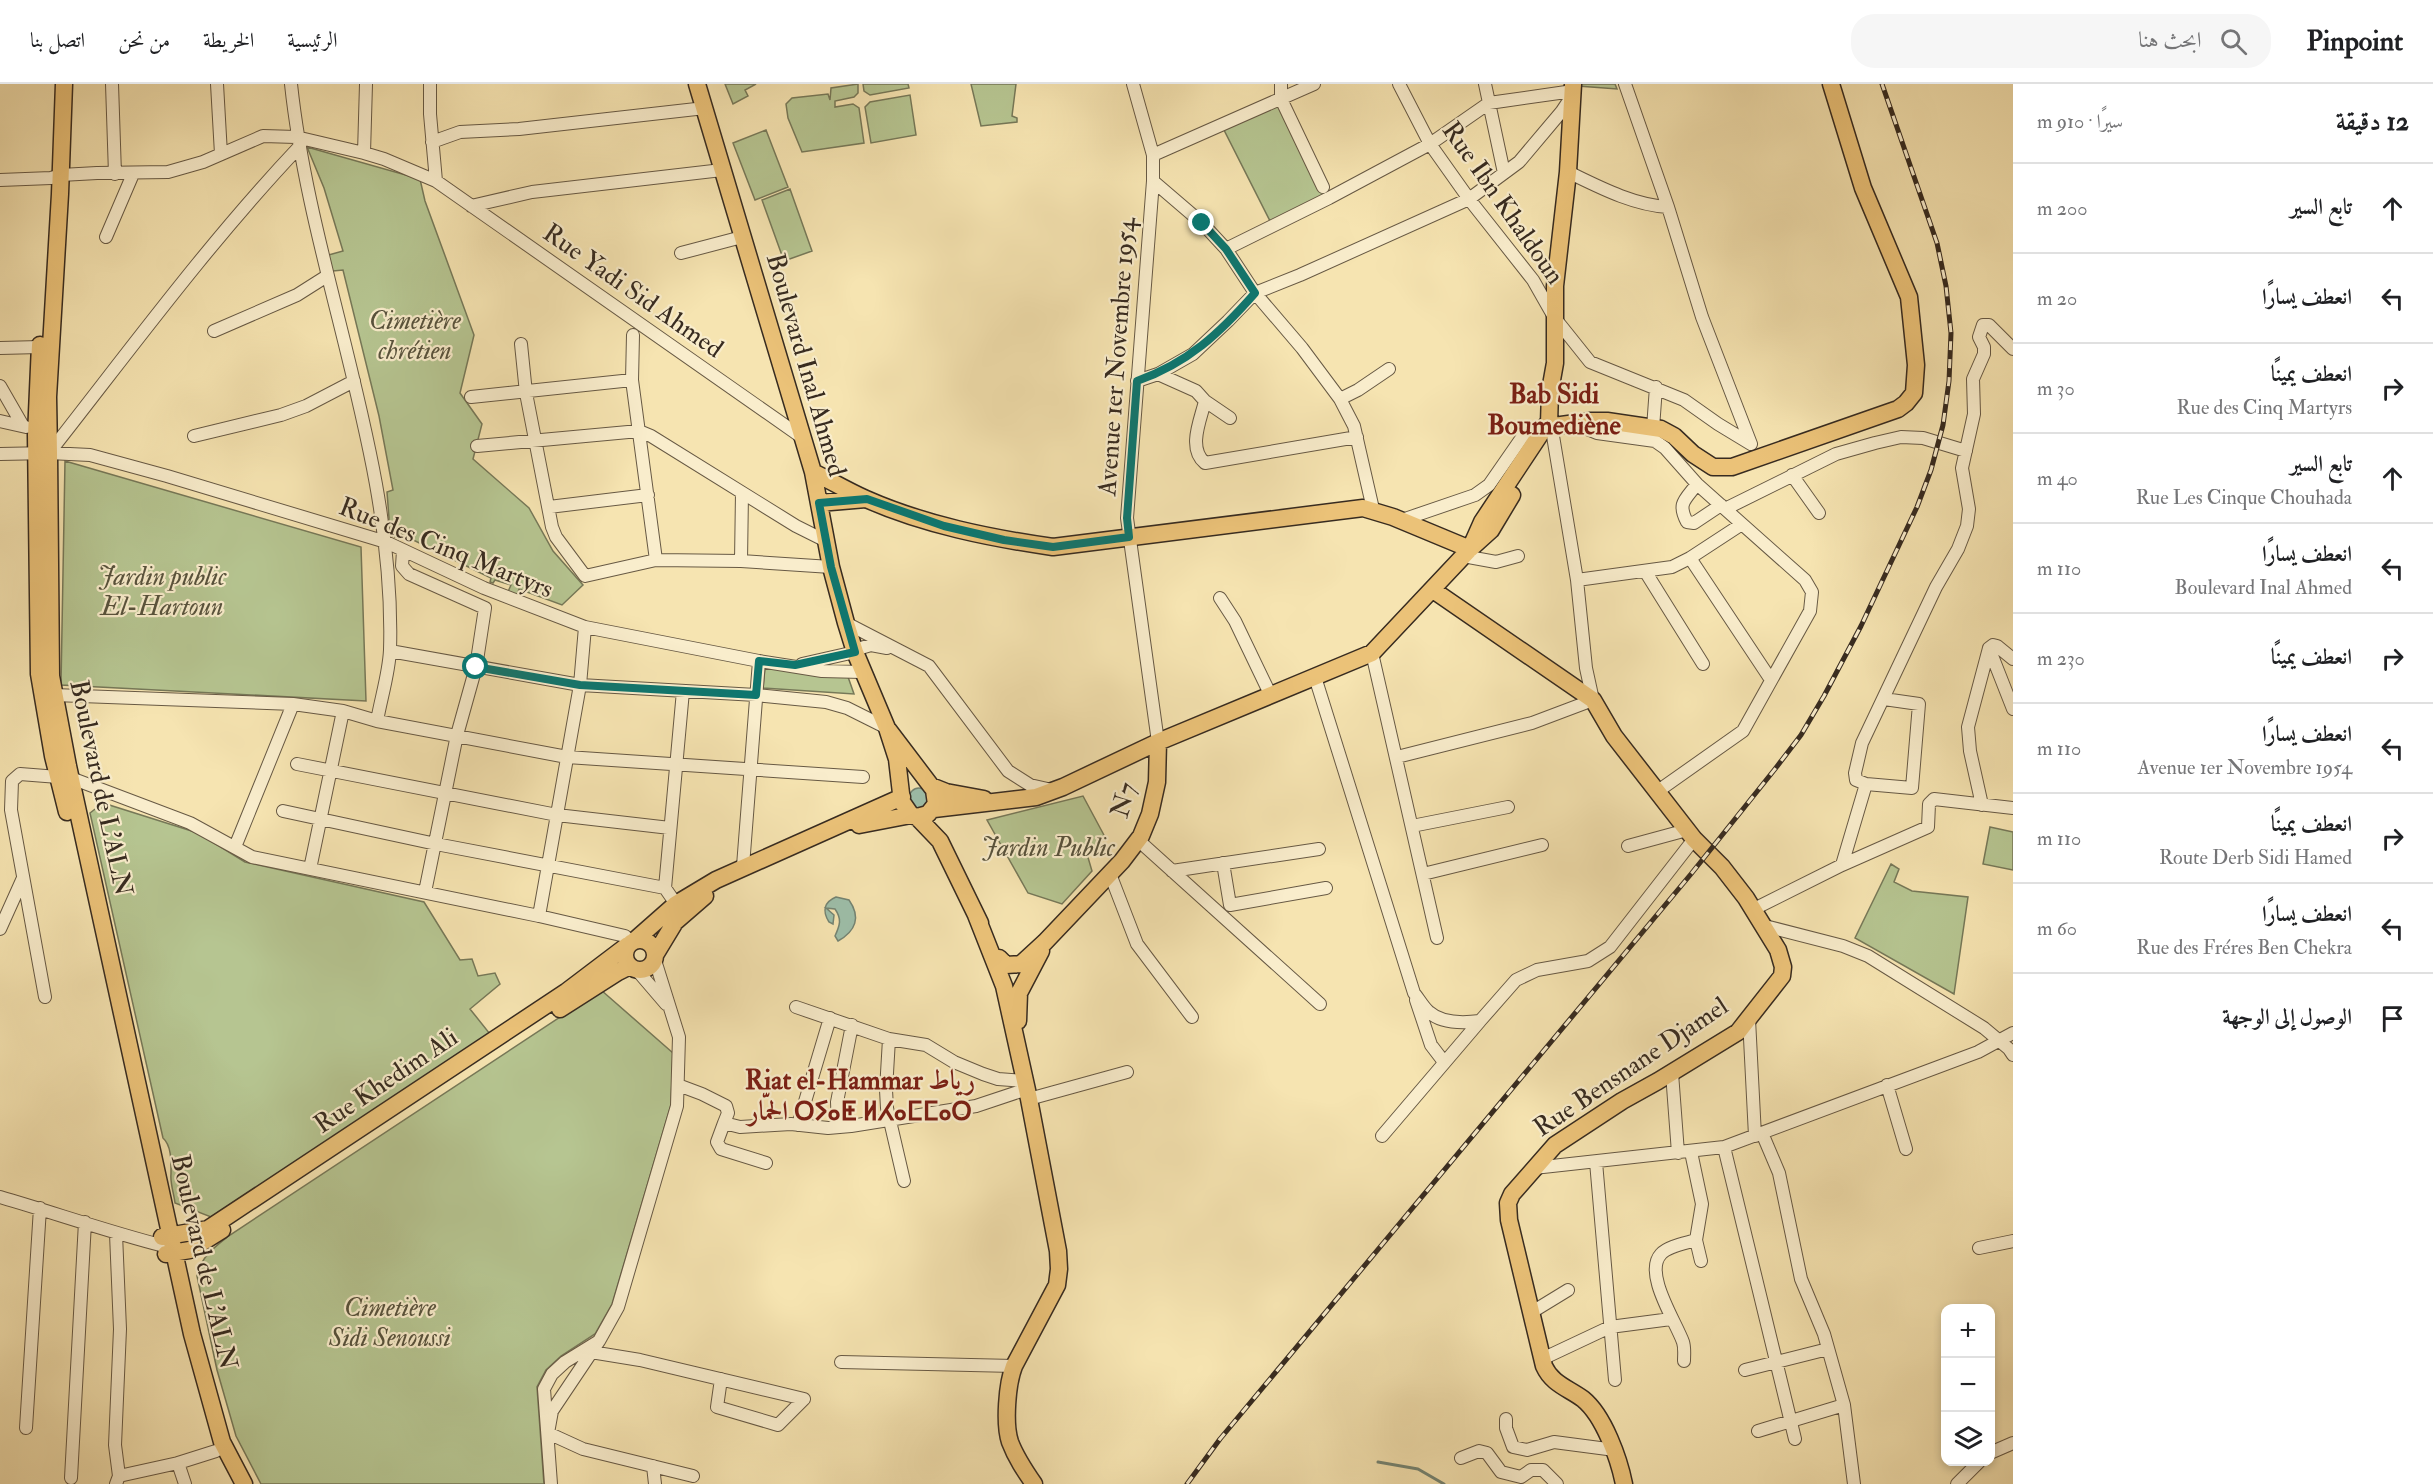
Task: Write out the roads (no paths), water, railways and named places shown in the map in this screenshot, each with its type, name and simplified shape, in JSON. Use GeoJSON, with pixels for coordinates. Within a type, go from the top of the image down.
{"type":"FeatureCollection","features":[{"type":"Feature","properties":{"kind":"main road"},"geometry":{"type":"LineString","coordinates":[[53,84],[56,177],[30,428],[42,453],[39,674],[65,777]]}},
{"type":"Feature","properties":{"kind":"main road","name":"Boulevard de L'ALN"},"geometry":{"type":"LineString","coordinates":[[64,84],[56,177],[51,328],[42,453],[51,676],[65,777],[90,902],[156,1189],[185,1344],[216,1451],[231,1484]]}},
{"type":"Feature","properties":{"kind":"main road","name":"Boulevard Inal Ahmed"},"geometry":{"type":"LineString","coordinates":[[697,84],[813,472],[831,567],[854,651],[887,728]]}},
{"type":"Feature","properties":{"kind":"main road"},"geometry":{"type":"LineString","coordinates":[[1549,430],[1574,423],[1607,421],[1661,429],[1674,436],[1693,454],[1713,467],[1732,467],[1754,452],[1898,409],[1906,403],[1914,393],[1916,365],[1909,297],[1863,188],[1831,84]]}},
{"type":"Feature","properties":{"kind":"main road"},"geometry":{"type":"LineString","coordinates":[[655,956],[648,942],[634,940],[625,957],[633,968],[641,970],[650,966],[675,922],[713,890],[755,868],[845,830],[872,822],[914,816],[923,817],[933,810],[1036,797],[1054,791],[1112,766],[1158,742],[1372,653],[1466,552],[1491,530],[1549,430],[1550,391],[1555,363],[1554,317],[1568,172],[1573,90]]}},
{"type":"Feature","properties":{"kind":"main road"},"geometry":{"type":"LineString","coordinates":[[813,472],[867,499],[944,526],[1004,540],[1053,547],[1363,508],[1402,520],[1466,552]]}},
{"type":"Feature","properties":{"kind":"main road"},"geometry":{"type":"LineString","coordinates":[[819,503],[867,499]]}},
{"type":"Feature","properties":{"kind":"main road","name":"Rue Bensnane Djamel"},"geometry":{"type":"LineString","coordinates":[[1433,590],[1593,700],[1614,736],[1691,835],[1722,867],[1754,909],[1782,959],[1782,976],[1738,1032],[1622,1101],[1556,1145],[1533,1168],[1512,1194],[1508,1203],[1507,1213],[1542,1359],[1551,1378],[1585,1401],[1593,1410],[1615,1450],[1624,1484]]}},
{"type":"Feature","properties":{"kind":"main road"},"geometry":{"type":"LineString","coordinates":[[887,728],[936,794],[933,810],[939,841],[999,958],[1027,1090],[1059,1269],[1057,1285],[1011,1374],[1007,1408],[1009,1440],[1020,1464],[1034,1484]]}},
{"type":"Feature","properties":{"kind":"main road"},"geometry":{"type":"LineString","coordinates":[[887,728],[897,759],[904,807],[939,841]]}},
{"type":"Feature","properties":{"kind":"main road","name":"N7"},"geometry":{"type":"LineString","coordinates":[[1045,942],[1110,874],[1138,840],[1150,814],[1157,782],[1158,742]]}},
{"type":"Feature","properties":{"kind":"main road"},"geometry":{"type":"LineString","coordinates":[[902,796],[904,790],[913,783],[999,802]]}},
{"type":"Feature","properties":{"kind":"main road","name":"Rue Khedim Ali"},"geometry":{"type":"LineString","coordinates":[[167,1245],[208,1229],[566,992],[634,940],[676,904],[743,866],[902,796]]}},
{"type":"Feature","properties":{"kind":"main road"},"geometry":{"type":"LineString","coordinates":[[976,915],[1006,985]]}},
{"type":"Feature","properties":{"kind":"main road"},"geometry":{"type":"LineString","coordinates":[[999,958],[1006,965],[1021,964],[1045,942]]}},
{"type":"Feature","properties":{"kind":"main road"},"geometry":{"type":"LineString","coordinates":[[1006,985],[1018,978],[1045,942]]}},
{"type":"Feature","properties":{"kind":"main road"},"geometry":{"type":"LineString","coordinates":[[1017,1042],[1019,993],[1045,942]]}},
{"type":"Feature","properties":{"kind":"main road","name":"Rue Khedim Ali"},"geometry":{"type":"LineString","coordinates":[[167,1245],[196,1247],[618,972],[633,968]]}},
{"type":"Feature","properties":{"kind":"main road","name":"Boulevard de L'ALN"},"geometry":{"type":"LineString","coordinates":[[167,1245],[183,1293],[222,1442],[244,1484]]}},
{"type":"Feature","properties":{"kind":"main road"},"geometry":{"type":"LineString","coordinates":[[183,1293],[187,1266],[196,1247]]}},
{"type":"Feature","properties":{"kind":"street"},"geometry":{"type":"LineString","coordinates":[[112,84],[114,174]]}},
{"type":"Feature","properties":{"kind":"street"},"geometry":{"type":"LineString","coordinates":[[217,84],[221,154]]}},
{"type":"Feature","properties":{"kind":"street"},"geometry":{"type":"LineString","coordinates":[[291,84],[298,142],[327,276],[354,381],[386,542],[390,651],[376,721]]}},
{"type":"Feature","properties":{"kind":"street"},"geometry":{"type":"LineString","coordinates":[[364,153],[366,84]]}},
{"type":"Feature","properties":{"kind":"street"},"geometry":{"type":"LineString","coordinates":[[430,84],[436,181]]}},
{"type":"Feature","properties":{"kind":"street","name":"Avenue 1er Novembre 1954"},"geometry":{"type":"LineString","coordinates":[[1134,84],[1153,155],[1153,181],[1127,518],[1158,742]]}},
{"type":"Feature","properties":{"kind":"street"},"geometry":{"type":"LineString","coordinates":[[1281,84],[1281,99],[1323,187]]}},
{"type":"Feature","properties":{"kind":"street"},"geometry":{"type":"LineString","coordinates":[[1153,155],[1314,84]]}},
{"type":"Feature","properties":{"kind":"street","name":"Rue Ibn Khaldoun"},"geometry":{"type":"LineString","coordinates":[[1399,84],[1430,144],[1469,199],[1533,280],[1554,317],[1590,362],[1684,400],[1754,452]]}},
{"type":"Feature","properties":{"kind":"street"},"geometry":{"type":"LineString","coordinates":[[1485,84],[1504,173]]}},
{"type":"Feature","properties":{"kind":"street"},"geometry":{"type":"LineString","coordinates":[[1625,84],[1668,207],[1702,317],[1754,452]]}},
{"type":"Feature","properties":{"kind":"street"},"geometry":{"type":"LineString","coordinates":[[1226,249],[1430,144],[1489,103],[1573,90]]}},
{"type":"Feature","properties":{"kind":"street"},"geometry":{"type":"LineString","coordinates":[[1137,381],[1158,374],[1192,354],[1255,293],[1469,199],[1519,162],[1562,111],[1573,90]]}},
{"type":"Feature","properties":{"kind":"street"},"geometry":{"type":"LineString","coordinates":[[432,142],[460,132],[519,129],[705,108]]}},
{"type":"Feature","properties":{"kind":"street","name":"Rue Yadi Sid Ahmed"},"geometry":{"type":"LineString","coordinates":[[0,180],[168,172],[221,154],[263,136],[364,153],[384,159],[436,181],[803,438]]}},
{"type":"Feature","properties":{"kind":"street"},"geometry":{"type":"LineString","coordinates":[[42,453],[298,142]]}},
{"type":"Feature","properties":{"kind":"street"},"geometry":{"type":"LineString","coordinates":[[471,206],[532,192],[722,170]]}},
{"type":"Feature","properties":{"kind":"street"},"geometry":{"type":"LineString","coordinates":[[1568,172],[1597,186],[1652,206],[1668,207]]}},
{"type":"Feature","properties":{"kind":"street"},"geometry":{"type":"LineString","coordinates":[[106,237],[133,174]]}},
{"type":"Feature","properties":{"kind":"street"},"geometry":{"type":"LineString","coordinates":[[1153,181],[1202,223],[1226,249],[1255,293],[1302,348],[1340,399],[1354,426],[1373,510]]}},
{"type":"Feature","properties":{"kind":"street"},"geometry":{"type":"LineString","coordinates":[[681,253],[742,237]]}},
{"type":"Feature","properties":{"kind":"street"},"geometry":{"type":"LineString","coordinates":[[214,331],[297,295],[327,276]]}},
{"type":"Feature","properties":{"kind":"street"},"geometry":{"type":"LineString","coordinates":[[1884,699],[1919,704],[1912,788],[1866,784],[1856,780],[1857,761],[1862,743],[1936,586],[1958,549],[1967,526],[1968,509],[1962,468],[1974,414],[1973,379],[1984,354],[1984,347],[1979,337],[1983,325],[1996,329],[2013,349]]}},
{"type":"Feature","properties":{"kind":"street"},"geometry":{"type":"LineString","coordinates":[[633,335],[632,380],[656,560]]}},
{"type":"Feature","properties":{"kind":"street"},"geometry":{"type":"LineString","coordinates":[[521,344],[526,393],[556,537],[585,576],[656,560],[741,561],[831,567]]}},
{"type":"Feature","properties":{"kind":"street"},"geometry":{"type":"LineString","coordinates":[[0,348],[40,347]]}},
{"type":"Feature","properties":{"kind":"street"},"geometry":{"type":"LineString","coordinates":[[1340,399],[1389,369]]}},
{"type":"Feature","properties":{"kind":"street"},"geometry":{"type":"LineString","coordinates":[[1158,374],[1196,391],[1205,401],[1230,418]]}},
{"type":"Feature","properties":{"kind":"street"},"geometry":{"type":"LineString","coordinates":[[471,397],[632,380]]}},
{"type":"Feature","properties":{"kind":"street"},"geometry":{"type":"LineString","coordinates":[[194,436],[281,415],[306,406],[354,381]]}},
{"type":"Feature","properties":{"kind":"street"},"geometry":{"type":"LineString","coordinates":[[0,386],[30,428]]}},
{"type":"Feature","properties":{"kind":"street"},"geometry":{"type":"LineString","coordinates":[[1653,428],[1656,387]]}},
{"type":"Feature","properties":{"kind":"street"},"geometry":{"type":"LineString","coordinates":[[1205,401],[1196,447],[1201,460],[1205,463],[1357,437]]}},
{"type":"Feature","properties":{"kind":"street"},"geometry":{"type":"LineString","coordinates":[[0,421],[30,428]]}},
{"type":"Feature","properties":{"kind":"street"},"geometry":{"type":"LineString","coordinates":[[1574,423],[1598,434],[1655,441],[1665,448],[1697,484],[1805,580],[1812,592],[1810,611],[1743,731],[1658,791]]}},
{"type":"Feature","properties":{"kind":"street"},"geometry":{"type":"LineString","coordinates":[[1397,757],[1532,723],[1593,700],[1586,668],[1577,580],[1549,430],[1523,436],[1489,485],[1475,495],[1402,520]]}},
{"type":"Feature","properties":{"kind":"street"},"geometry":{"type":"LineString","coordinates":[[477,446],[639,431],[651,436],[796,526],[826,541]]}},
{"type":"Feature","properties":{"kind":"street"},"geometry":{"type":"LineString","coordinates":[[1697,484],[1682,505],[1681,510],[1687,522],[1694,523],[1836,454],[1902,437],[1923,438],[1966,451]]}},
{"type":"Feature","properties":{"kind":"street","name":"Rue des Cinq Martyrs"},"geometry":{"type":"LineString","coordinates":[[0,454],[90,455],[386,542],[484,588],[585,627],[759,661],[795,665]]}},
{"type":"Feature","properties":{"kind":"street"},"geometry":{"type":"LineString","coordinates":[[1792,475],[1819,513]]}},
{"type":"Feature","properties":{"kind":"street"},"geometry":{"type":"LineString","coordinates":[[741,561],[742,493]]}},
{"type":"Feature","properties":{"kind":"street"},"geometry":{"type":"LineString","coordinates":[[549,507],[648,495]]}},
{"type":"Feature","properties":{"kind":"street"},"geometry":{"type":"LineString","coordinates":[[1577,580],[1672,567],[1742,524]]}},
{"type":"Feature","properties":{"kind":"street"},"geometry":{"type":"LineString","coordinates":[[403,551],[402,566],[409,574],[485,608],[476,667],[457,735],[425,892]]}},
{"type":"Feature","properties":{"kind":"street"},"geometry":{"type":"LineString","coordinates":[[1466,552],[1496,562],[1518,556]]}},
{"type":"Feature","properties":{"kind":"street"},"geometry":{"type":"LineString","coordinates":[[1690,558],[1771,680]]}},
{"type":"Feature","properties":{"kind":"street"},"geometry":{"type":"LineString","coordinates":[[1645,571],[1703,664]]}},
{"type":"Feature","properties":{"kind":"street"},"geometry":{"type":"LineString","coordinates":[[1220,598],[1234,621],[1270,696]]}},
{"type":"Feature","properties":{"kind":"street"},"geometry":{"type":"LineString","coordinates":[[846,622],[929,666],[1008,771],[1030,785],[1054,791]]}},
{"type":"Feature","properties":{"kind":"street"},"geometry":{"type":"LineString","coordinates":[[539,916],[580,685],[585,627]]}},
{"type":"Feature","properties":{"kind":"street"},"geometry":{"type":"LineString","coordinates":[[795,665],[871,645],[900,652]]}},
{"type":"Feature","properties":{"kind":"street"},"geometry":{"type":"LineString","coordinates":[[1989,648],[1997,646],[2013,659]]}},
{"type":"Feature","properties":{"kind":"street"},"geometry":{"type":"LineString","coordinates":[[1989,648],[2013,709]]}},
{"type":"Feature","properties":{"kind":"street"},"geometry":{"type":"LineString","coordinates":[[1982,805],[1970,751],[1968,727],[1989,648]]}},
{"type":"Feature","properties":{"kind":"street"},"geometry":{"type":"LineString","coordinates":[[390,651],[580,685],[756,695],[840,705],[887,728]]}},
{"type":"Feature","properties":{"kind":"street"},"geometry":{"type":"LineString","coordinates":[[1372,653],[1437,938]]}},
{"type":"Feature","properties":{"kind":"street"},"geometry":{"type":"LineString","coordinates":[[743,866],[759,661]]}},
{"type":"Feature","properties":{"kind":"street"},"geometry":{"type":"LineString","coordinates":[[795,665],[822,671],[862,672]]}},
{"type":"Feature","properties":{"kind":"street"},"geometry":{"type":"LineString","coordinates":[[1315,677],[1431,1045],[1443,1062]]}},
{"type":"Feature","properties":{"kind":"street"},"geometry":{"type":"LineString","coordinates":[[676,904],[665,888],[683,691]]}},
{"type":"Feature","properties":{"kind":"street"},"geometry":{"type":"LineString","coordinates":[[54,695],[293,704],[343,711],[376,721],[567,757],[863,777]]}},
{"type":"Feature","properties":{"kind":"street"},"geometry":{"type":"LineString","coordinates":[[235,847],[293,704]]}},
{"type":"Feature","properties":{"kind":"street"},"geometry":{"type":"LineString","coordinates":[[310,869],[343,711]]}},
{"type":"Feature","properties":{"kind":"street"},"geometry":{"type":"LineString","coordinates":[[297,764],[557,815],[670,828]]}},
{"type":"Feature","properties":{"kind":"street"},"geometry":{"type":"LineString","coordinates":[[45,997],[11,810],[12,782],[20,774],[65,777],[190,823],[252,857],[539,916],[634,940]]}},
{"type":"Feature","properties":{"kind":"street"},"geometry":{"type":"LineString","coordinates":[[1842,865],[1866,784]]}},
{"type":"Feature","properties":{"kind":"street"},"geometry":{"type":"LineString","coordinates":[[1754,909],[1842,865],[1928,826],[1929,804],[1934,800],[2013,808]]}},
{"type":"Feature","properties":{"kind":"street"},"geometry":{"type":"LineString","coordinates":[[1412,826],[1508,807]]}},
{"type":"Feature","properties":{"kind":"street"},"geometry":{"type":"LineString","coordinates":[[283,811],[436,844],[665,888]]}},
{"type":"Feature","properties":{"kind":"street"},"geometry":{"type":"LineString","coordinates":[[1628,846],[1691,835]]}},
{"type":"Feature","properties":{"kind":"street"},"geometry":{"type":"LineString","coordinates":[[1382,1136],[1443,1062],[1516,980],[1537,970],[1588,961],[1610,947],[1691,835]]}},
{"type":"Feature","properties":{"kind":"street"},"geometry":{"type":"LineString","coordinates":[[1138,840],[1320,1004]]}},
{"type":"Feature","properties":{"kind":"street"},"geometry":{"type":"LineString","coordinates":[[1423,874],[1542,845]]}},
{"type":"Feature","properties":{"kind":"street"},"geometry":{"type":"LineString","coordinates":[[1172,871],[1319,849]]}},
{"type":"Feature","properties":{"kind":"street"},"geometry":{"type":"LineString","coordinates":[[1223,863],[1230,905]]}},
{"type":"Feature","properties":{"kind":"street"},"geometry":{"type":"LineString","coordinates":[[1110,874],[1137,944],[1192,1017]]}},
{"type":"Feature","properties":{"kind":"street"},"geometry":{"type":"LineString","coordinates":[[0,929],[23,878]]}},
{"type":"Feature","properties":{"kind":"street"},"geometry":{"type":"LineString","coordinates":[[1221,915],[1230,905],[1326,888]]}},
{"type":"Feature","properties":{"kind":"street"},"geometry":{"type":"LineString","coordinates":[[1765,926],[1843,946],[1868,956],[1984,1028],[2013,1055]]}},
{"type":"Feature","properties":{"kind":"street"},"geometry":{"type":"LineString","coordinates":[[548,1433],[552,1411],[599,1341],[618,1307],[677,1106],[679,1037],[655,956]]}},
{"type":"Feature","properties":{"kind":"street"},"geometry":{"type":"LineString","coordinates":[[633,968],[657,992],[675,1018]]}},
{"type":"Feature","properties":{"kind":"street"},"geometry":{"type":"LineString","coordinates":[[1414,993],[1429,1013],[1438,1017],[1461,1023],[1480,1021]]}},
{"type":"Feature","properties":{"kind":"street"},"geometry":{"type":"LineString","coordinates":[[796,1007],[889,1039],[926,1046],[954,1062],[1027,1090]]}},
{"type":"Feature","properties":{"kind":"street"},"geometry":{"type":"LineString","coordinates":[[798,1125],[830,1018]]}},
{"type":"Feature","properties":{"kind":"street"},"geometry":{"type":"LineString","coordinates":[[1749,1019],[1758,1134],[1779,1173],[1801,1279],[1824,1334],[1845,1405],[1854,1484]]}},
{"type":"Feature","properties":{"kind":"street"},"geometry":{"type":"LineString","coordinates":[[838,1127],[837,1102],[852,1025]]}},
{"type":"Feature","properties":{"kind":"street"},"geometry":{"type":"LineString","coordinates":[[1533,1168],[1724,1147],[1887,1084],[1978,1052],[2013,1033]]}},
{"type":"Feature","properties":{"kind":"street"},"geometry":{"type":"LineString","coordinates":[[889,1039],[886,1090],[889,1120],[904,1180]]}},
{"type":"Feature","properties":{"kind":"street"},"geometry":{"type":"LineString","coordinates":[[724,1123],[740,1127],[798,1125],[838,1127],[976,1106],[1027,1090],[1127,1071]]}},
{"type":"Feature","properties":{"kind":"street"},"geometry":{"type":"LineString","coordinates":[[1672,1073],[1685,1152],[1702,1204],[1696,1240],[1701,1261]]}},
{"type":"Feature","properties":{"kind":"street"},"geometry":{"type":"LineString","coordinates":[[1887,1084],[1906,1149]]}},
{"type":"Feature","properties":{"kind":"street"},"geometry":{"type":"LineString","coordinates":[[678,1085],[726,1106],[728,1113],[717,1142],[721,1149],[766,1163]]}},
{"type":"Feature","properties":{"kind":"street"},"geometry":{"type":"LineString","coordinates":[[1724,1147],[1795,1439]]}},
{"type":"Feature","properties":{"kind":"street"},"geometry":{"type":"LineString","coordinates":[[1596,1162],[1615,1380]]}},
{"type":"Feature","properties":{"kind":"street"},"geometry":{"type":"LineString","coordinates":[[0,1197],[85,1222],[116,1234],[167,1245]]}},
{"type":"Feature","properties":{"kind":"street"},"geometry":{"type":"LineString","coordinates":[[26,1428],[40,1208]]}},
{"type":"Feature","properties":{"kind":"street"},"geometry":{"type":"LineString","coordinates":[[71,1478],[85,1222]]}},
{"type":"Feature","properties":{"kind":"street"},"geometry":{"type":"LineString","coordinates":[[116,1234],[120,1329],[115,1446],[118,1480],[216,1451]]}},
{"type":"Feature","properties":{"kind":"street"},"geometry":{"type":"LineString","coordinates":[[1684,1361],[1683,1343],[1671,1319],[1656,1275],[1656,1262],[1662,1252],[1696,1240]]}},
{"type":"Feature","properties":{"kind":"street"},"geometry":{"type":"LineString","coordinates":[[1978,1248],[2013,1241]]}},
{"type":"Feature","properties":{"kind":"street"},"geometry":{"type":"LineString","coordinates":[[1532,1312],[1568,1290]]}},
{"type":"Feature","properties":{"kind":"street"},"geometry":{"type":"LineString","coordinates":[[1542,1359],[1610,1327],[1671,1319]]}},
{"type":"Feature","properties":{"kind":"street"},"geometry":{"type":"LineString","coordinates":[[551,1484],[544,1389],[552,1374],[565,1362],[599,1341]]}},
{"type":"Feature","properties":{"kind":"street"},"geometry":{"type":"LineString","coordinates":[[1744,1370],[1828,1349]]}},
{"type":"Feature","properties":{"kind":"street"},"geometry":{"type":"LineString","coordinates":[[591,1352],[640,1360],[721,1379],[731,1382],[804,1399],[778,1425],[717,1407],[721,1379]]}},
{"type":"Feature","properties":{"kind":"street"},"geometry":{"type":"LineString","coordinates":[[841,1362],[1014,1366]]}},
{"type":"Feature","properties":{"kind":"street"},"geometry":{"type":"LineString","coordinates":[[1758,1431],[1845,1405]]}},
{"type":"Feature","properties":{"kind":"street"},"geometry":{"type":"LineString","coordinates":[[1506,1419],[1506,1428],[1513,1447],[1527,1450],[1554,1442],[1615,1450]]}},
{"type":"Feature","properties":{"kind":"street"},"geometry":{"type":"LineString","coordinates":[[548,1433],[583,1449],[693,1476]]}},
{"type":"Feature","properties":{"kind":"street"},"geometry":{"type":"LineString","coordinates":[[1995,1451],[2013,1443]]}},
{"type":"Feature","properties":{"kind":"street"},"geometry":{"type":"LineString","coordinates":[[1461,1458],[1479,1451],[1487,1453],[1501,1472],[1521,1477],[1531,1470],[1543,1470],[1557,1484]]}},
{"type":"Feature","properties":{"kind":"street"},"geometry":{"type":"LineString","coordinates":[[178,1463],[185,1484]]}},
{"type":"Feature","properties":{"kind":"street"},"geometry":{"type":"LineString","coordinates":[[653,1466],[655,1484]]}},
{"type":"Feature","properties":{"kind":"street"},"geometry":{"type":"LineString","coordinates":[[1957,1484],[1974,1466]]}},
{"type":"Feature","properties":{"kind":"waterway"},"geometry":{"type":"LineString","coordinates":[[1378,1462],[1418,1469],[1444,1484]]}},
{"type":"Feature","properties":{"kind":"railway"},"geometry":{"type":"LineString","coordinates":[[1187,1484],[1220,1439],[1691,874],[1775,769],[1801,735],[1861,626],[1917,507],[1931,470],[1943,425],[1949,381],[1951,333],[1946,286],[1937,243],[1882,84]]}},
{"type":"Feature","properties":{"kind":"district","name":"Bab Sidi Boumediène"},"geometry":{"type":"Point","coordinates":[1554,410]}},
{"type":"Feature","properties":{"kind":"district","name":"Riat el-Hammar رياط الحمّار ⵔⵢⴰⵟ ⵍⵃⴰⵎⵎⴰⵔ"},"geometry":{"type":"Point","coordinates":[860,1096]}},
{"type":"Feature","properties":{"kind":"park label","name":"Cimetière chrétien"},"geometry":{"type":"Point","coordinates":[415,336]}},
{"type":"Feature","properties":{"kind":"park label","name":"Jardin public El-Hartoun"},"geometry":{"type":"Point","coordinates":[162,592]}},
{"type":"Feature","properties":{"kind":"park label","name":"Jardin Public"},"geometry":{"type":"Point","coordinates":[1048,848]}},
{"type":"Feature","properties":{"kind":"park label","name":"Cimetière Sidi Senoussi"},"geometry":{"type":"Point","coordinates":[390,1323]}}]}
